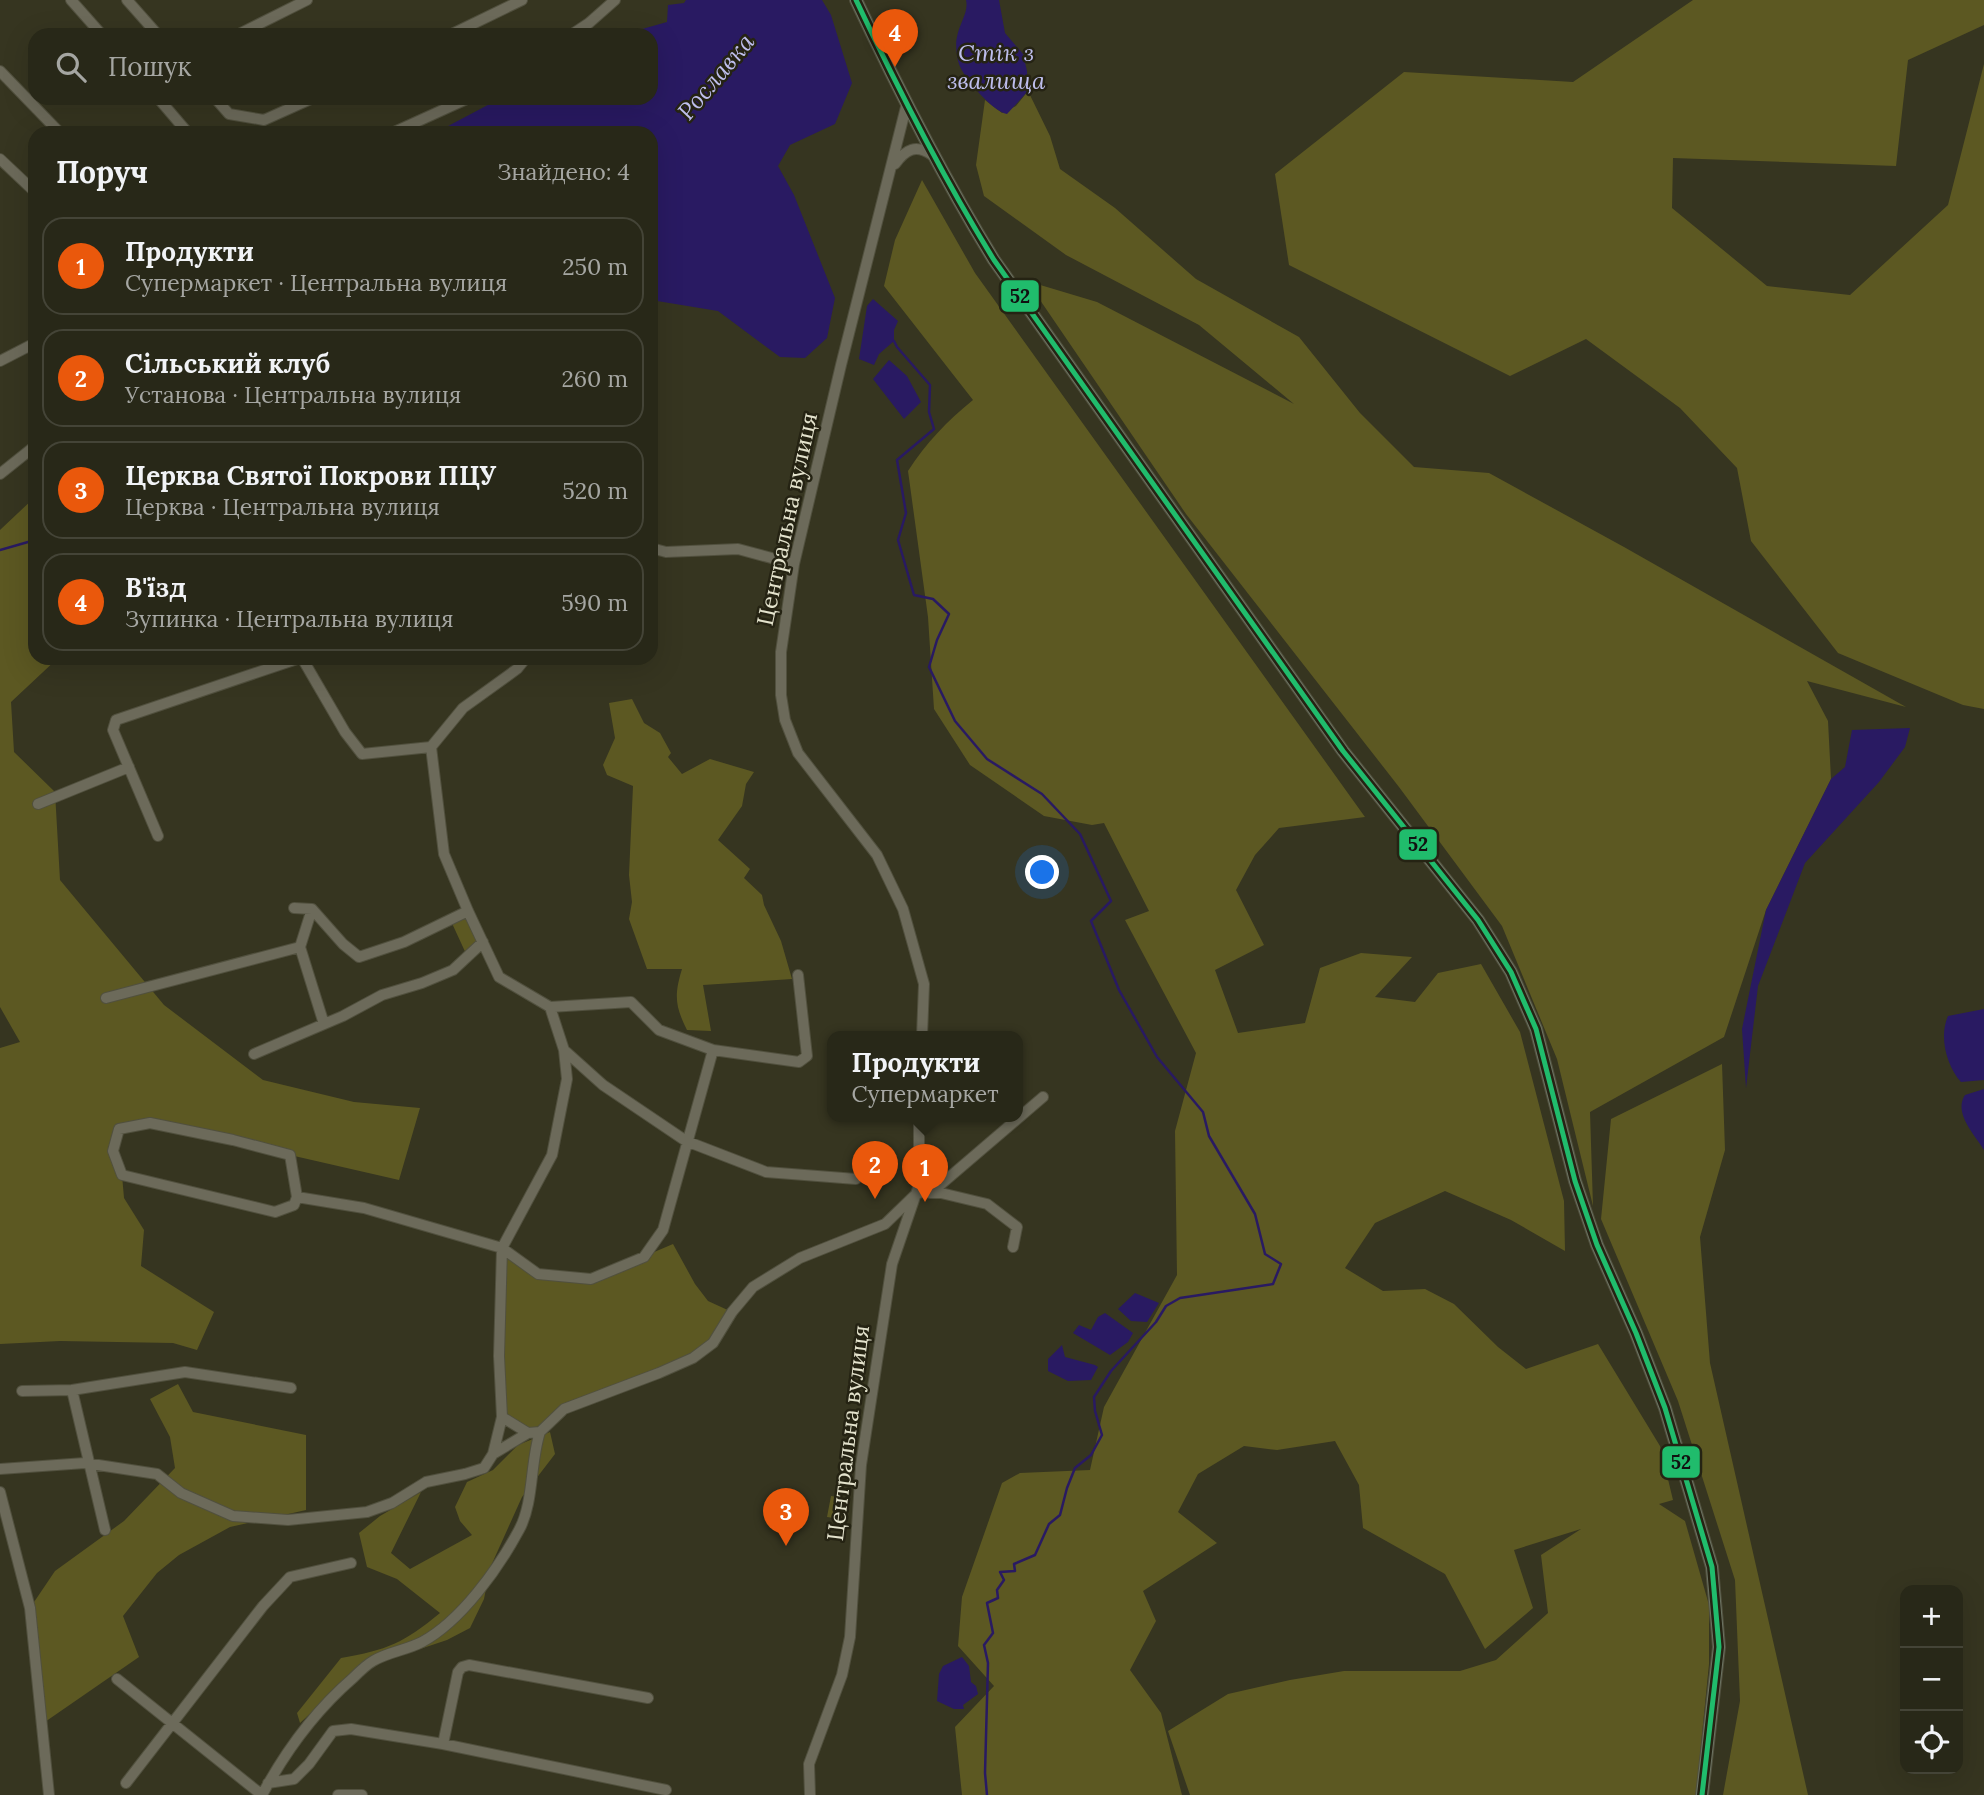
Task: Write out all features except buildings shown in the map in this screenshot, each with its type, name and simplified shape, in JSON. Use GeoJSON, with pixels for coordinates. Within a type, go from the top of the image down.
{"type":"FeatureCollection","features":[{"type":"Feature","properties":{"kind":"main road"},"geometry":{"type":"LineString","coordinates":[[856,0],[906,107],[932,155],[961,208],[1010,283],[1343,751],[1478,920],[1511,972],[1536,1029],[1574,1181],[1597,1245],[1665,1408],[1712,1567],[1719,1647],[1702,1795]]}},
{"type":"Feature","properties":{"kind":"street"},"geometry":{"type":"LineString","coordinates":[[71,0],[96,28]]}},
{"type":"Feature","properties":{"kind":"street"},"geometry":{"type":"LineString","coordinates":[[127,0],[152,28]]}},
{"type":"Feature","properties":{"kind":"street"},"geometry":{"type":"LineString","coordinates":[[251,28],[307,0]]}},
{"type":"Feature","properties":{"kind":"street"},"geometry":{"type":"LineString","coordinates":[[464,28],[522,0]]}},
{"type":"Feature","properties":{"kind":"street"},"geometry":{"type":"LineString","coordinates":[[582,28],[615,0]]}},
{"type":"Feature","properties":{"kind":"street"},"geometry":{"type":"LineString","coordinates":[[0,71],[28,100]]}},
{"type":"Feature","properties":{"kind":"street"},"geometry":{"type":"LineString","coordinates":[[33,105],[53,126]]}},
{"type":"Feature","properties":{"kind":"street"},"geometry":{"type":"LineString","coordinates":[[164,105],[182,126]]}},
{"type":"Feature","properties":{"kind":"street"},"geometry":{"type":"LineString","coordinates":[[221,105],[229,114],[264,120],[297,105]]}},
{"type":"Feature","properties":{"kind":"street"},"geometry":{"type":"LineString","coordinates":[[408,126],[454,105]]}},
{"type":"Feature","properties":{"kind":"street","name":"Центральна вулиця"},"geometry":{"type":"LineString","coordinates":[[906,107],[794,564],[781,652],[781,695],[785,720],[798,753],[877,855],[903,909],[924,984],[922,1031]]}},
{"type":"Feature","properties":{"kind":"street"},"geometry":{"type":"LineString","coordinates":[[891,169],[903,153],[913,148],[923,148],[932,155]]}},
{"type":"Feature","properties":{"kind":"street"},"geometry":{"type":"LineString","coordinates":[[0,159],[28,185]]}},
{"type":"Feature","properties":{"kind":"street"},"geometry":{"type":"LineString","coordinates":[[0,361],[28,347]]}},
{"type":"Feature","properties":{"kind":"street"},"geometry":{"type":"LineString","coordinates":[[0,474],[28,452]]}},
{"type":"Feature","properties":{"kind":"street"},"geometry":{"type":"LineString","coordinates":[[658,550],[666,552],[738,549],[794,564]]}},
{"type":"Feature","properties":{"kind":"street"},"geometry":{"type":"LineString","coordinates":[[158,836],[113,730],[116,720],[280,665]]}},
{"type":"Feature","properties":{"kind":"street"},"geometry":{"type":"LineString","coordinates":[[305,665],[345,732],[362,754],[431,747],[463,708],[520,665]]}},
{"type":"Feature","properties":{"kind":"street"},"geometry":{"type":"LineString","coordinates":[[431,747],[444,854],[499,977],[550,1007],[631,1002],[659,1030],[713,1050],[799,1062],[807,1056],[798,975]]}},
{"type":"Feature","properties":{"kind":"street"},"geometry":{"type":"LineString","coordinates":[[38,804],[129,767]]}},
{"type":"Feature","properties":{"kind":"street"},"geometry":{"type":"LineString","coordinates":[[294,908],[312,909],[343,944],[359,957],[404,943],[468,911]]}},
{"type":"Feature","properties":{"kind":"street"},"geometry":{"type":"LineString","coordinates":[[312,909],[300,947],[324,1024]]}},
{"type":"Feature","properties":{"kind":"street"},"geometry":{"type":"LineString","coordinates":[[254,1054],[382,995],[453,971],[483,942]]}},
{"type":"Feature","properties":{"kind":"street"},"geometry":{"type":"LineString","coordinates":[[106,998],[300,947]]}},
{"type":"Feature","properties":{"kind":"street"},"geometry":{"type":"LineString","coordinates":[[0,1469],[90,1464],[157,1474],[181,1493],[233,1516],[288,1520],[367,1513],[426,1482],[484,1468],[493,1454],[502,1417],[499,1356],[502,1248],[552,1155],[567,1079],[564,1050],[550,1007]]}},
{"type":"Feature","properties":{"kind":"street"},"geometry":{"type":"LineString","coordinates":[[564,1050],[603,1085],[685,1142],[766,1172],[856,1179]]}},
{"type":"Feature","properties":{"kind":"street"},"geometry":{"type":"LineString","coordinates":[[297,1197],[364,1208],[502,1248],[538,1274],[591,1279],[643,1257],[663,1230],[685,1142],[713,1050]]}},
{"type":"Feature","properties":{"kind":"street"},"geometry":{"type":"LineString","coordinates":[[1023,1113],[1042,1097]]}},
{"type":"Feature","properties":{"kind":"street","name":"Центральна вулиця"},"geometry":{"type":"LineString","coordinates":[[810,1795],[809,1764],[842,1675],[849,1637],[861,1465],[892,1264],[919,1185],[919,1122]]}},
{"type":"Feature","properties":{"kind":"street"},"geometry":{"type":"LineString","coordinates":[[493,1454],[534,1432],[564,1409],[694,1358],[713,1343],[732,1312],[753,1287],[800,1258],[885,1224],[916,1194],[939,1186],[1013,1122]]}},
{"type":"Feature","properties":{"kind":"street"},"geometry":{"type":"LineString","coordinates":[[150,1123],[233,1140],[290,1155],[297,1197],[293,1205],[275,1212],[122,1175],[113,1151],[120,1129],[150,1123]]}},
{"type":"Feature","properties":{"kind":"street"},"geometry":{"type":"LineString","coordinates":[[916,1194],[942,1193],[987,1204],[1017,1227],[1013,1247]]}},
{"type":"Feature","properties":{"kind":"street"},"geometry":{"type":"LineString","coordinates":[[22,1391],[72,1390],[185,1372],[291,1388]]}},
{"type":"Feature","properties":{"kind":"street"},"geometry":{"type":"LineString","coordinates":[[72,1390],[105,1530]]}},
{"type":"Feature","properties":{"kind":"street"},"geometry":{"type":"LineString","coordinates":[[502,1417],[534,1432]]}},
{"type":"Feature","properties":{"kind":"street"},"geometry":{"type":"LineString","coordinates":[[117,1679],[262,1795],[278,1764],[293,1744],[347,1683],[372,1661],[407,1650],[425,1640],[449,1622],[475,1594],[521,1527],[534,1432]]}},
{"type":"Feature","properties":{"kind":"street"},"geometry":{"type":"LineString","coordinates":[[0,1492],[30,1608],[49,1795]]}},
{"type":"Feature","properties":{"kind":"street"},"geometry":{"type":"LineString","coordinates":[[126,1783],[263,1606],[290,1577],[351,1563]]}},
{"type":"Feature","properties":{"kind":"street"},"geometry":{"type":"LineString","coordinates":[[443,1744],[458,1672],[469,1665],[648,1698]]}},
{"type":"Feature","properties":{"kind":"street"},"geometry":{"type":"LineString","coordinates":[[268,1783],[294,1779],[309,1765],[333,1731],[351,1729],[443,1744],[666,1790]]}},
{"type":"Feature","properties":{"kind":"street"},"geometry":{"type":"LineString","coordinates":[[338,1795],[362,1795]]}},
{"type":"Feature","properties":{"kind":"shaded area"},"geometry":{"type":"Polygon","coordinates":[[[1693,0],[1984,0],[1984,25],[1908,60],[1896,166],[1673,158],[1672,208],[1767,286],[1850,295],[1948,205],[1984,64],[1984,709],[1963,705],[1838,653],[1751,541],[1737,468],[1680,408],[1586,339],[1510,376],[1289,265],[1275,174],[1404,72],[1573,82],[1693,0]]]}},
{"type":"Feature","properties":{"kind":"shaded area"},"geometry":{"type":"Polygon","coordinates":[[[1028,91],[1050,136],[1060,169],[1115,208],[1196,279],[1299,337],[1360,413],[1414,467],[1489,473],[1906,707],[1807,681],[1828,721],[1831,779],[1766,910],[1724,1037],[1590,1112],[1593,1206],[1557,1059],[1502,926],[1399,787],[1186,514],[1027,281],[1097,302],[1294,404],[1199,325],[1066,255],[984,196],[976,165],[985,100],[1002,113],[1016,106],[1028,91]]]}},
{"type":"Feature","properties":{"kind":"shaded area"},"geometry":{"type":"Polygon","coordinates":[[[922,180],[975,273],[1365,817],[1279,828],[1255,855],[1236,890],[1264,945],[1215,970],[1238,1033],[1305,1023],[1320,968],[1361,953],[1412,957],[1375,997],[1415,1002],[1438,973],[1481,964],[1520,1032],[1564,1201],[1565,1251],[1511,1220],[1445,1191],[1375,1223],[1345,1268],[1383,1291],[1425,1289],[1454,1304],[1498,1347],[1526,1369],[1598,1344],[1660,1446],[1673,1500],[1659,1504],[1685,1521],[1709,1605],[1709,1664],[1696,1795],[1190,1795],[1168,1731],[1228,1694],[1344,1671],[1460,1671],[1496,1660],[1548,1613],[1541,1555],[1581,1529],[1514,1550],[1533,1608],[1485,1649],[1445,1574],[1363,1528],[1359,1485],[1335,1441],[1277,1450],[1244,1446],[1198,1474],[1178,1512],[1217,1543],[1143,1591],[1156,1621],[1130,1670],[1161,1713],[1182,1795],[962,1795],[955,1727],[994,1686],[958,1646],[962,1597],[1002,1483],[1020,1473],[1090,1470],[1104,1407],[1177,1275],[1175,1131],[1196,1053],[1125,920],[1149,911],[1104,823],[1092,825],[1044,816],[970,765],[934,709],[928,617],[908,471],[937,433],[973,400],[884,286],[895,240],[922,180]]]}},
{"type":"Feature","properties":{"kind":"shaded area"},"geometry":{"type":"Polygon","coordinates":[[[28,504],[28,665],[51,665],[11,702],[14,752],[55,792],[60,880],[164,1005],[263,1080],[354,1102],[420,1108],[399,1180],[150,1123],[119,1129],[113,1151],[122,1175],[124,1198],[144,1230],[141,1266],[214,1312],[197,1350],[173,1343],[60,1341],[0,1344],[0,1048],[20,1042],[0,1007],[0,530],[28,504]]]}},
{"type":"Feature","properties":{"kind":"shaded area"},"geometry":{"type":"Polygon","coordinates":[[[632,699],[644,723],[660,733],[671,753],[668,757],[682,774],[710,759],[754,772],[746,784],[742,806],[718,840],[750,869],[744,878],[762,895],[781,941],[792,979],[703,985],[711,1031],[687,1030],[677,1000],[682,969],[647,969],[629,919],[632,902],[629,875],[633,786],[607,775],[603,765],[615,738],[609,703],[632,699]]]}},
{"type":"Feature","properties":{"kind":"shaded area"},"geometry":{"type":"Polygon","coordinates":[[[468,911],[483,942],[468,958],[450,919],[468,911]]]}},
{"type":"Feature","properties":{"kind":"shaded area"},"geometry":{"type":"Polygon","coordinates":[[[1722,1064],[1725,1150],[1700,1237],[1710,1363],[1808,1795],[1723,1795],[1740,1701],[1735,1580],[1678,1401],[1601,1219],[1611,1119],[1722,1064]]]}},
{"type":"Feature","properties":{"kind":"shaded area"},"geometry":{"type":"Polygon","coordinates":[[[673,1244],[695,1284],[708,1301],[732,1312],[713,1343],[693,1358],[565,1409],[540,1432],[502,1417],[502,1248],[538,1274],[591,1279],[673,1244]]]}},
{"type":"Feature","properties":{"kind":"shaded area"},"geometry":{"type":"Polygon","coordinates":[[[178,1384],[193,1412],[306,1435],[306,1510],[230,1527],[179,1555],[157,1573],[123,1616],[139,1657],[42,1724],[30,1608],[55,1571],[124,1521],[175,1468],[170,1437],[150,1399],[178,1384]]]}},
{"type":"Feature","properties":{"kind":"shaded area"},"geometry":{"type":"Polygon","coordinates":[[[550,1432],[555,1454],[522,1497],[490,1568],[484,1599],[470,1628],[447,1640],[357,1670],[300,1723],[297,1713],[341,1658],[394,1644],[416,1632],[440,1613],[397,1579],[367,1567],[359,1533],[380,1516],[421,1492],[391,1553],[410,1569],[472,1535],[460,1521],[455,1507],[467,1482],[493,1470],[518,1445],[550,1432]]]}},
{"type":"Feature","properties":{"kind":"shaded area"},"geometry":{"type":"Polygon","coordinates":[[[831,1496],[844,1498],[841,1519],[827,1517],[831,1496]]]}},
{"type":"Feature","properties":{"kind":"water"},"geometry":{"type":"Polygon","coordinates":[[[686,0],[822,0],[831,15],[852,83],[835,124],[790,145],[778,166],[794,195],[835,298],[827,338],[805,358],[780,357],[718,311],[658,301],[658,126],[448,126],[488,105],[658,105],[658,28],[646,28],[667,22],[668,5],[684,3],[686,0]]]}},
{"type":"Feature","properties":{"kind":"water","name":"Стік з звалища"},"geometry":{"type":"Polygon","coordinates":[[[966,0],[999,0],[1005,33],[1023,54],[1028,91],[1007,114],[994,107],[979,93],[959,64],[956,40],[966,9],[966,0]]]}},
{"type":"Feature","properties":{"kind":"water"},"geometry":{"type":"Polygon","coordinates":[[[873,299],[898,321],[894,330],[894,341],[879,354],[874,365],[859,359],[867,306],[873,299]]]}},
{"type":"Feature","properties":{"kind":"water"},"geometry":{"type":"Polygon","coordinates":[[[889,360],[907,376],[921,402],[904,419],[873,379],[889,360]]]}},
{"type":"Feature","properties":{"kind":"water"},"geometry":{"type":"Polygon","coordinates":[[[1910,728],[1905,747],[1879,782],[1805,863],[1758,986],[1746,1088],[1742,1029],[1766,910],[1831,779],[1845,767],[1852,730],[1910,728]]]}},
{"type":"Feature","properties":{"kind":"water"},"geometry":{"type":"Polygon","coordinates":[[[1984,1009],[1984,1080],[1961,1082],[1948,1059],[1944,1041],[1945,1024],[1948,1016],[1984,1009]]]}},
{"type":"Feature","properties":{"kind":"water"},"geometry":{"type":"Polygon","coordinates":[[[1984,1089],[1984,1150],[1963,1116],[1962,1102],[1965,1095],[1984,1089]]]}},
{"type":"Feature","properties":{"kind":"water"},"geometry":{"type":"Polygon","coordinates":[[[1135,1293],[1159,1303],[1147,1322],[1131,1321],[1118,1309],[1135,1293]]]}},
{"type":"Feature","properties":{"kind":"water"},"geometry":{"type":"Polygon","coordinates":[[[1105,1313],[1133,1333],[1128,1342],[1110,1355],[1073,1333],[1079,1325],[1091,1330],[1098,1317],[1105,1313]]]}},
{"type":"Feature","properties":{"kind":"water"},"geometry":{"type":"Polygon","coordinates":[[[1062,1345],[1065,1357],[1098,1367],[1091,1380],[1068,1381],[1048,1371],[1048,1359],[1062,1345]]]}},
{"type":"Feature","properties":{"kind":"water"},"geometry":{"type":"Polygon","coordinates":[[[962,1657],[969,1666],[971,1682],[976,1686],[978,1694],[963,1705],[964,1709],[954,1709],[937,1701],[939,1674],[943,1666],[962,1657]]]}},
{"type":"Feature","properties":{"kind":"waterway"},"geometry":{"type":"LineString","coordinates":[[894,341],[930,385],[929,412],[934,429],[897,460],[906,513],[898,540],[914,595],[933,599],[949,614],[929,667],[955,721],[987,759],[1042,794],[1080,834],[1111,901],[1091,921],[1119,990],[1157,1057],[1203,1112],[1209,1136],[1255,1214],[1265,1254],[1281,1264],[1273,1284],[1180,1298],[1166,1306],[1156,1322],[1111,1371],[1094,1397],[1102,1435],[1091,1455],[1075,1468],[1060,1515],[1049,1524],[1035,1555],[1014,1564],[1015,1571],[1000,1572],[1004,1580],[997,1590],[998,1598],[987,1603],[993,1633],[984,1645],[988,1663],[985,1773],[987,1795]]}},
{"type":"Feature","properties":{"kind":"waterway","name":"Рославка"},"geometry":{"type":"LineString","coordinates":[[0,550],[28,542]]}},
{"type":"Feature","properties":{"kind":"transit line","name":"52"},"geometry":{"type":"LineString","coordinates":[[856,0],[921,132],[994,260],[1343,751],[1478,920],[1511,972],[1536,1029],[1575,1181],[1597,1245],[1636,1333],[1665,1408],[1712,1567],[1719,1647],[1702,1795]]}},
{"type":"Feature","properties":{"kind":"place","name":"В'їзд"},"geometry":{"type":"Point","coordinates":[895,67]}},
{"type":"Feature","properties":{"kind":"place","name":"Сільський клуб"},"geometry":{"type":"Point","coordinates":[875,1199]}},
{"type":"Feature","properties":{"kind":"place","name":"Продукти"},"geometry":{"type":"Point","coordinates":[925,1202]}},
{"type":"Feature","properties":{"kind":"place","name":"Церква Святої Покрови ПЦУ"},"geometry":{"type":"Point","coordinates":[786,1546]}}]}
